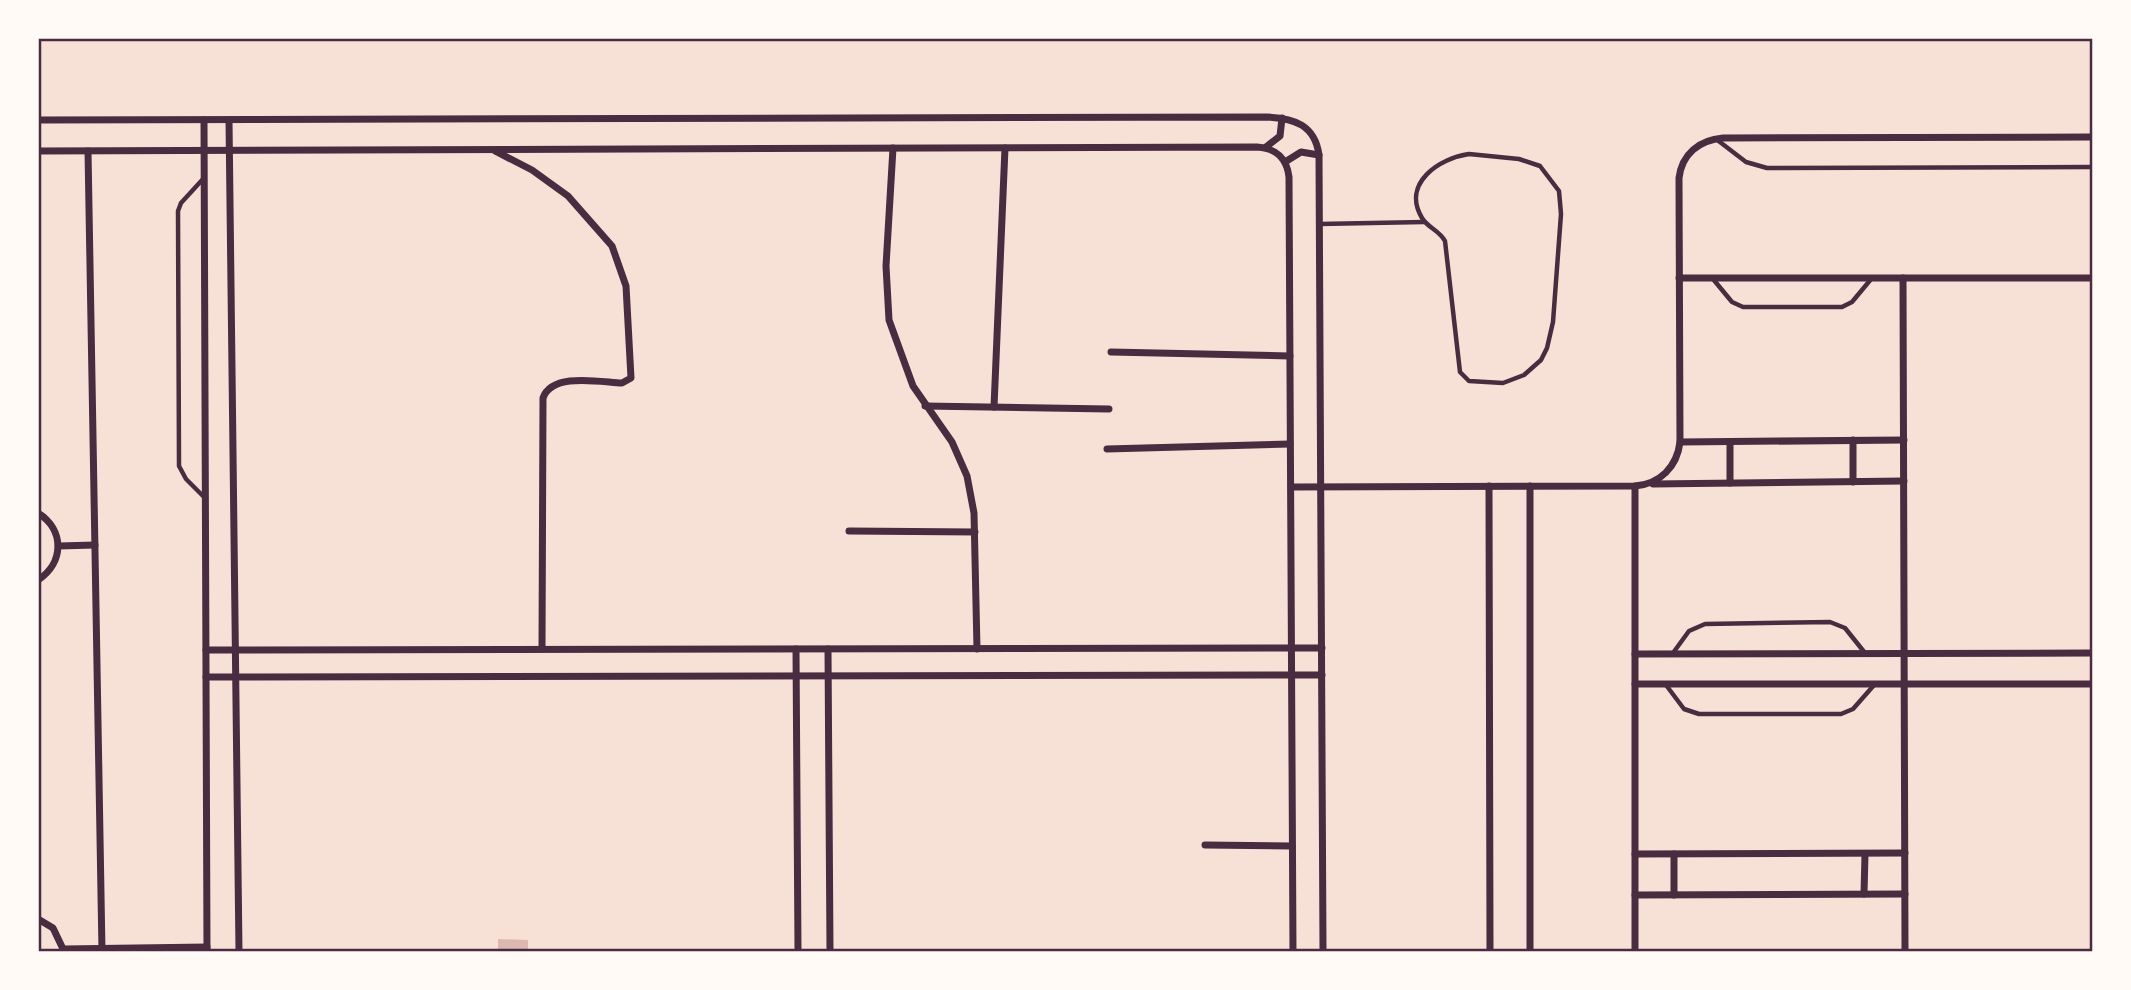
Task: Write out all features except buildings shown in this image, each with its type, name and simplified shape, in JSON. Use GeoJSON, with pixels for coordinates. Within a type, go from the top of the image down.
{"type":"FeatureCollection","features":[{"type":"Feature","properties":{"kind":"street"},"geometry":{"type":"LineString","coordinates":[[1265,148],[1280,136],[1282,118]]}},
{"type":"Feature","properties":{"kind":"street"},"geometry":{"type":"LineString","coordinates":[[38,120],[1292,119],[1310,131],[1319,155],[1323,951]]}},
{"type":"Feature","properties":{"kind":"street"},"geometry":{"type":"LineString","coordinates":[[38,919],[53,928],[64,950],[207,949],[204,120]]}},
{"type":"Feature","properties":{"kind":"street"},"geometry":{"type":"LineString","coordinates":[[229,120],[239,951]]}},
{"type":"Feature","properties":{"kind":"street"},"geometry":{"type":"LineString","coordinates":[[1649,484],[1671,468],[1680,442],[1680,170],[1693,149],[1716,139],[2092,137]]}},
{"type":"Feature","properties":{"kind":"street"},"geometry":{"type":"LineString","coordinates":[[893,148],[887,302],[903,365],[925,406],[960,459],[972,495],[977,649]]}},
{"type":"Feature","properties":{"kind":"street"},"geometry":{"type":"LineString","coordinates":[[994,407],[1005,148]]}},
{"type":"Feature","properties":{"kind":"street"},"geometry":{"type":"LineString","coordinates":[[38,151],[1265,148],[1285,162],[1289,177],[1293,951]]}},
{"type":"Feature","properties":{"kind":"street"},"geometry":{"type":"LineString","coordinates":[[492,149],[541,176],[584,212],[612,246],[622,272],[627,300],[631,379],[622,383],[559,382],[549,388],[543,398],[542,649]]}},
{"type":"Feature","properties":{"kind":"street"},"geometry":{"type":"LineString","coordinates":[[88,151],[102,950]]}},
{"type":"Feature","properties":{"kind":"street"},"geometry":{"type":"LineString","coordinates":[[1285,162],[1301,152],[1319,155]]}},
{"type":"Feature","properties":{"kind":"street"},"geometry":{"type":"LineString","coordinates":[[1679,278],[2092,278]]}},
{"type":"Feature","properties":{"kind":"street"},"geometry":{"type":"LineString","coordinates":[[1903,278],[1905,951]]}},
{"type":"Feature","properties":{"kind":"street"},"geometry":{"type":"LineString","coordinates":[[1111,352],[1290,356]]}},
{"type":"Feature","properties":{"kind":"street"},"geometry":{"type":"LineString","coordinates":[[925,406],[1109,409]]}},
{"type":"Feature","properties":{"kind":"street"},"geometry":{"type":"LineString","coordinates":[[1853,440],[1853,482]]}},
{"type":"Feature","properties":{"kind":"street"},"geometry":{"type":"LineString","coordinates":[[1680,442],[1903,440]]}},
{"type":"Feature","properties":{"kind":"street"},"geometry":{"type":"LineString","coordinates":[[1730,442],[1730,483]]}},
{"type":"Feature","properties":{"kind":"street"},"geometry":{"type":"LineString","coordinates":[[1107,449],[1290,444]]}},
{"type":"Feature","properties":{"kind":"street"},"geometry":{"type":"LineString","coordinates":[[1290,487],[1635,486],[1904,481]]}},
{"type":"Feature","properties":{"kind":"street"},"geometry":{"type":"LineString","coordinates":[[1489,486],[1490,951]]}},
{"type":"Feature","properties":{"kind":"street"},"geometry":{"type":"LineString","coordinates":[[1530,486],[1530,951]]}},
{"type":"Feature","properties":{"kind":"street"},"geometry":{"type":"LineString","coordinates":[[1635,486],[1635,951]]}},
{"type":"Feature","properties":{"kind":"street"},"geometry":{"type":"LineString","coordinates":[[38,513],[53,525],[59,546],[54,565],[38,580]]}},
{"type":"Feature","properties":{"kind":"street"},"geometry":{"type":"LineString","coordinates":[[849,531],[975,532]]}},
{"type":"Feature","properties":{"kind":"street"},"geometry":{"type":"LineString","coordinates":[[59,546],[95,545]]}},
{"type":"Feature","properties":{"kind":"street"},"geometry":{"type":"LineString","coordinates":[[206,649],[1322,648]]}},
{"type":"Feature","properties":{"kind":"street"},"geometry":{"type":"LineString","coordinates":[[796,649],[798,951]]}},
{"type":"Feature","properties":{"kind":"street"},"geometry":{"type":"LineString","coordinates":[[828,649],[830,951]]}},
{"type":"Feature","properties":{"kind":"street"},"geometry":{"type":"LineString","coordinates":[[1635,654],[2092,653]]}},
{"type":"Feature","properties":{"kind":"street"},"geometry":{"type":"LineString","coordinates":[[206,677],[1322,675]]}},
{"type":"Feature","properties":{"kind":"street"},"geometry":{"type":"LineString","coordinates":[[1635,684],[2092,684]]}},
{"type":"Feature","properties":{"kind":"street"},"geometry":{"type":"LineString","coordinates":[[1206,845],[1292,846]]}},
{"type":"Feature","properties":{"kind":"street"},"geometry":{"type":"LineString","coordinates":[[1864,894],[1865,853]]}},
{"type":"Feature","properties":{"kind":"street"},"geometry":{"type":"LineString","coordinates":[[1635,854],[1905,853]]}},
{"type":"Feature","properties":{"kind":"street"},"geometry":{"type":"LineString","coordinates":[[1674,854],[1674,895]]}},
{"type":"Feature","properties":{"kind":"street"},"geometry":{"type":"LineString","coordinates":[[1635,895],[1905,894]]}},
{"type":"Feature","properties":{"kind":"lane"},"geometry":{"type":"LineString","coordinates":[[1716,139],[1746,162],[1767,168],[2092,167]]}},
{"type":"Feature","properties":{"kind":"lane"},"geometry":{"type":"LineString","coordinates":[[1320,224],[1425,222],[1437,229],[1445,241],[1460,372],[1469,381],[1492,384],[1524,375],[1547,348],[1553,322],[1561,214],[1555,181],[1531,162],[1481,155],[1451,157],[1435,166],[1420,188],[1418,206],[1425,222]]}},
{"type":"Feature","properties":{"kind":"lane"},"geometry":{"type":"LineString","coordinates":[[204,175],[181,203],[178,212],[180,471],[205,498]]}},
{"type":"Feature","properties":{"kind":"lane"},"geometry":{"type":"LineString","coordinates":[[1712,278],[1732,302],[1749,308],[1842,307],[1852,302],[1872,278]]}},
{"type":"Feature","properties":{"kind":"lane"},"geometry":{"type":"LineString","coordinates":[[1672,654],[1689,631],[1699,625],[1816,622],[1840,625],[1865,654]]}},
{"type":"Feature","properties":{"kind":"lane"},"geometry":{"type":"LineString","coordinates":[[1665,684],[1689,712],[1712,715],[1841,714],[1853,709],[1875,684]]}},
{"type":"Feature","properties":{"kind":"shaded area"},"geometry":{"type":"Polygon","coordinates":[[[498,939],[528,940],[528,951],[498,951],[498,939]]]}}]}
